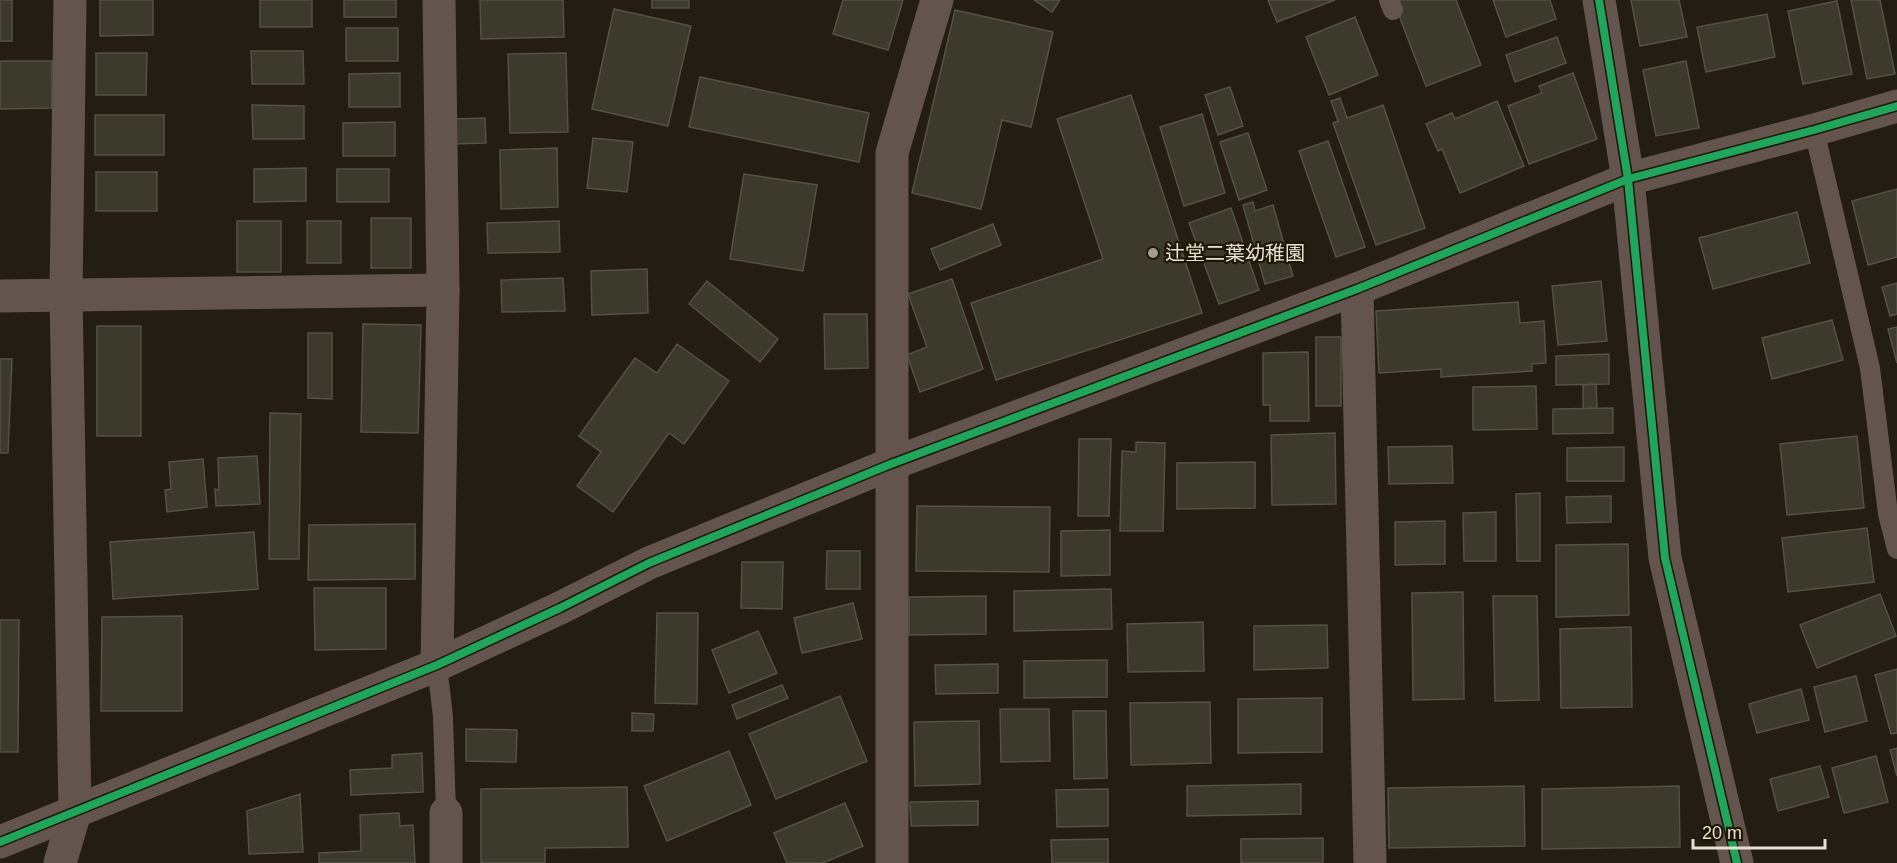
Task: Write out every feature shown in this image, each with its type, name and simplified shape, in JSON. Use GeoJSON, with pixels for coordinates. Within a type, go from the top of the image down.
{"type":"FeatureCollection","features":[{"type":"Feature","properties":{"kind":"street"},"geometry":{"type":"LineString","coordinates":[[60,863],[75,812],[66,294],[70,0]]}},
{"type":"Feature","properties":{"kind":"street"},"geometry":{"type":"LineString","coordinates":[[437,665],[443,290],[439,0]]}},
{"type":"Feature","properties":{"kind":"street"},"geometry":{"type":"LineString","coordinates":[[892,863],[892,153],[937,0]]}},
{"type":"Feature","properties":{"kind":"street"},"geometry":{"type":"LineString","coordinates":[[1599,0],[1628,179],[1665,558],[1737,863]]}},
{"type":"Feature","properties":{"kind":"street"},"geometry":{"type":"LineString","coordinates":[[0,842],[437,665],[560,608],[649,563],[891,464],[1357,289],[1628,179],[1897,106]]}},
{"type":"Feature","properties":{"kind":"street"},"geometry":{"type":"LineString","coordinates":[[1357,289],[1370,863]]}},
{"type":"Feature","properties":{"kind":"street"},"geometry":{"type":"LineString","coordinates":[[0,296],[443,290]]}},
{"type":"Feature","properties":{"kind":"street"},"geometry":{"type":"LineString","coordinates":[[446,813],[446,863]]}},
{"type":"Feature","properties":{"kind":"lane"},"geometry":{"type":"LineString","coordinates":[[1814,130],[1870,368],[1888,514],[1897,549]]}},
{"type":"Feature","properties":{"kind":"lane"},"geometry":{"type":"LineString","coordinates":[[437,665],[442,717],[446,813]]}},
{"type":"Feature","properties":{"kind":"building"},"geometry":{"type":"Polygon","coordinates":[[[0,0],[12,0],[12,41],[0,41],[0,0]]]}},
{"type":"Feature","properties":{"kind":"building"},"geometry":{"type":"Polygon","coordinates":[[[100,0],[153,0],[153,35],[100,36],[100,0]]]}},
{"type":"Feature","properties":{"kind":"building"},"geometry":{"type":"Polygon","coordinates":[[[260,0],[312,0],[312,27],[260,27],[260,0]]]}},
{"type":"Feature","properties":{"kind":"building"},"geometry":{"type":"Polygon","coordinates":[[[344,0],[396,0],[396,17],[344,17],[344,0]]]}},
{"type":"Feature","properties":{"kind":"building"},"geometry":{"type":"Polygon","coordinates":[[[480,0],[563,0],[564,37],[481,39],[480,0]]]}},
{"type":"Feature","properties":{"kind":"building"},"geometry":{"type":"Polygon","coordinates":[[[652,0],[689,0],[689,8],[652,8],[652,0]]]}},
{"type":"Feature","properties":{"kind":"building"},"geometry":{"type":"Polygon","coordinates":[[[843,0],[903,0],[888,50],[833,34],[843,0]]]}},
{"type":"Feature","properties":{"kind":"building"},"geometry":{"type":"Polygon","coordinates":[[[1034,0],[1060,0],[1052,12],[1034,0]]]}},
{"type":"Feature","properties":{"kind":"building"},"geometry":{"type":"Polygon","coordinates":[[[1268,0],[1335,0],[1277,22],[1268,0]]]}},
{"type":"Feature","properties":{"kind":"building"},"geometry":{"type":"Polygon","coordinates":[[[1393,0],[1456,0],[1481,65],[1426,86],[1393,0]]]}},
{"type":"Feature","properties":{"kind":"building"},"geometry":{"type":"Polygon","coordinates":[[[1493,0],[1550,0],[1556,19],[1506,37],[1493,0]]]}},
{"type":"Feature","properties":{"kind":"building"},"geometry":{"type":"Polygon","coordinates":[[[1631,0],[1679,0],[1687,37],[1640,46],[1631,0]]]}},
{"type":"Feature","properties":{"kind":"building"},"geometry":{"type":"Polygon","coordinates":[[[1851,0],[1880,0],[1895,74],[1867,79],[1851,0]]]}},
{"type":"Feature","properties":{"kind":"building"},"geometry":{"type":"Polygon","coordinates":[[[1837,1],[1852,74],[1803,84],[1788,11],[1837,1]]]}},
{"type":"Feature","properties":{"kind":"building"},"geometry":{"type":"Polygon","coordinates":[[[614,9],[691,26],[668,126],[592,109],[614,9]]]}},
{"type":"Feature","properties":{"kind":"building"},"geometry":{"type":"Polygon","coordinates":[[[955,10],[1053,32],[1031,127],[1002,120],[981,209],[912,193],[955,10]]]}},
{"type":"Feature","properties":{"kind":"building"},"geometry":{"type":"Polygon","coordinates":[[[1767,14],[1775,57],[1706,72],[1697,27],[1767,14]]]}},
{"type":"Feature","properties":{"kind":"building"},"geometry":{"type":"Polygon","coordinates":[[[1355,17],[1378,75],[1329,95],[1306,37],[1355,17]]]}},
{"type":"Feature","properties":{"kind":"building"},"geometry":{"type":"Polygon","coordinates":[[[346,28],[398,28],[398,61],[346,61],[346,28]]]}},
{"type":"Feature","properties":{"kind":"building"},"geometry":{"type":"Polygon","coordinates":[[[1557,37],[1566,63],[1515,82],[1506,55],[1557,37]]]}},
{"type":"Feature","properties":{"kind":"building"},"geometry":{"type":"Polygon","coordinates":[[[251,51],[303,51],[304,84],[252,84],[251,51]]]}},
{"type":"Feature","properties":{"kind":"building"},"geometry":{"type":"Polygon","coordinates":[[[96,53],[147,53],[146,95],[96,95],[96,53]]]}},
{"type":"Feature","properties":{"kind":"building"},"geometry":{"type":"Polygon","coordinates":[[[566,53],[568,132],[510,133],[508,54],[566,53]]]}},
{"type":"Feature","properties":{"kind":"building"},"geometry":{"type":"Polygon","coordinates":[[[0,61],[52,61],[52,108],[0,109],[0,61]]]}},
{"type":"Feature","properties":{"kind":"building"},"geometry":{"type":"Polygon","coordinates":[[[1686,61],[1699,128],[1656,136],[1643,70],[1686,61]]]}},
{"type":"Feature","properties":{"kind":"building"},"geometry":{"type":"Polygon","coordinates":[[[400,73],[400,107],[349,107],[349,74],[400,73]]]}},
{"type":"Feature","properties":{"kind":"building"},"geometry":{"type":"Polygon","coordinates":[[[1573,73],[1597,139],[1529,164],[1508,106],[1542,93],[1539,86],[1573,73]]]}},
{"type":"Feature","properties":{"kind":"building"},"geometry":{"type":"Polygon","coordinates":[[[700,77],[869,113],[859,162],[689,127],[700,77]]]}},
{"type":"Feature","properties":{"kind":"building"},"geometry":{"type":"Polygon","coordinates":[[[1230,87],[1243,126],[1218,135],[1205,95],[1230,87]]]}},
{"type":"Feature","properties":{"kind":"building"},"geometry":{"type":"Polygon","coordinates":[[[1131,95],[1202,313],[996,380],[971,303],[1103,259],[1057,119],[1131,95]]]}},
{"type":"Feature","properties":{"kind":"building"},"geometry":{"type":"Polygon","coordinates":[[[1340,98],[1347,118],[1383,105],[1425,228],[1376,245],[1333,123],[1338,121],[1331,101],[1340,98]]]}},
{"type":"Feature","properties":{"kind":"building"},"geometry":{"type":"Polygon","coordinates":[[[1497,101],[1524,166],[1460,193],[1442,149],[1438,151],[1426,124],[1452,113],[1455,119],[1497,101]]]}},
{"type":"Feature","properties":{"kind":"building"},"geometry":{"type":"Polygon","coordinates":[[[252,105],[304,106],[304,139],[253,139],[252,105]]]}},
{"type":"Feature","properties":{"kind":"building"},"geometry":{"type":"Polygon","coordinates":[[[1202,114],[1225,193],[1184,206],[1160,127],[1202,114]]]}},
{"type":"Feature","properties":{"kind":"building"},"geometry":{"type":"Polygon","coordinates":[[[95,115],[164,115],[164,155],[95,155],[95,115]]]}},
{"type":"Feature","properties":{"kind":"building"},"geometry":{"type":"Polygon","coordinates":[[[485,118],[486,143],[453,144],[452,119],[485,118]]]}},
{"type":"Feature","properties":{"kind":"building"},"geometry":{"type":"Polygon","coordinates":[[[395,122],[395,156],[343,156],[343,123],[395,122]]]}},
{"type":"Feature","properties":{"kind":"building"},"geometry":{"type":"Polygon","coordinates":[[[1248,133],[1267,190],[1239,200],[1220,142],[1248,133]]]}},
{"type":"Feature","properties":{"kind":"building"},"geometry":{"type":"Polygon","coordinates":[[[593,138],[633,142],[627,192],[587,188],[593,138]]]}},
{"type":"Feature","properties":{"kind":"building"},"geometry":{"type":"Polygon","coordinates":[[[1328,141],[1365,247],[1336,257],[1299,151],[1328,141]]]}},
{"type":"Feature","properties":{"kind":"building"},"geometry":{"type":"Polygon","coordinates":[[[557,148],[558,207],[501,209],[500,150],[557,148]]]}},
{"type":"Feature","properties":{"kind":"building"},"geometry":{"type":"Polygon","coordinates":[[[306,168],[306,201],[254,202],[254,169],[306,168]]]}},
{"type":"Feature","properties":{"kind":"building"},"geometry":{"type":"Polygon","coordinates":[[[337,169],[389,169],[389,202],[337,202],[337,169]]]}},
{"type":"Feature","properties":{"kind":"building"},"geometry":{"type":"Polygon","coordinates":[[[96,172],[157,172],[157,211],[96,211],[96,172]]]}},
{"type":"Feature","properties":{"kind":"building"},"geometry":{"type":"Polygon","coordinates":[[[744,174],[817,185],[803,271],[730,259],[744,174]]]}},
{"type":"Feature","properties":{"kind":"building"},"geometry":{"type":"Polygon","coordinates":[[[1897,189],[1897,257],[1868,265],[1852,201],[1897,189]]]}},
{"type":"Feature","properties":{"kind":"building"},"geometry":{"type":"Polygon","coordinates":[[[1253,202],[1255,211],[1273,205],[1293,276],[1265,284],[1243,205],[1253,202]]]}},
{"type":"Feature","properties":{"kind":"building"},"geometry":{"type":"Polygon","coordinates":[[[1231,208],[1259,290],[1219,304],[1189,223],[1231,208]]]}},
{"type":"Feature","properties":{"kind":"building"},"geometry":{"type":"Polygon","coordinates":[[[1797,212],[1810,263],[1713,289],[1699,238],[1797,212]]]}},
{"type":"Feature","properties":{"kind":"building"},"geometry":{"type":"Polygon","coordinates":[[[371,218],[411,218],[411,268],[371,268],[371,218]]]}},
{"type":"Feature","properties":{"kind":"building"},"geometry":{"type":"Polygon","coordinates":[[[237,221],[281,221],[281,272],[237,272],[237,221]]]}},
{"type":"Feature","properties":{"kind":"building"},"geometry":{"type":"Polygon","coordinates":[[[307,221],[341,221],[341,263],[307,263],[307,221]]]}},
{"type":"Feature","properties":{"kind":"building"},"geometry":{"type":"Polygon","coordinates":[[[559,221],[560,252],[488,253],[487,223],[559,221]]]}},
{"type":"Feature","properties":{"kind":"building"},"geometry":{"type":"Polygon","coordinates":[[[993,224],[1001,245],[940,270],[931,249],[993,224]]]}},
{"type":"Feature","properties":{"kind":"building"},"geometry":{"type":"Polygon","coordinates":[[[647,269],[648,313],[592,315],[591,271],[647,269]]]}},
{"type":"Feature","properties":{"kind":"building"},"geometry":{"type":"Polygon","coordinates":[[[563,278],[565,311],[502,312],[501,280],[563,278]]]}},
{"type":"Feature","properties":{"kind":"building"},"geometry":{"type":"Polygon","coordinates":[[[952,279],[983,369],[920,392],[907,355],[927,347],[908,294],[952,279]]]}},
{"type":"Feature","properties":{"kind":"building"},"geometry":{"type":"Polygon","coordinates":[[[707,281],[778,339],[760,362],[689,304],[707,281]]]}},
{"type":"Feature","properties":{"kind":"building"},"geometry":{"type":"Polygon","coordinates":[[[1601,281],[1607,341],[1558,345],[1552,286],[1601,281]]]}},
{"type":"Feature","properties":{"kind":"building"},"geometry":{"type":"Polygon","coordinates":[[[1897,283],[1897,314],[1890,316],[1882,287],[1897,283]]]}},
{"type":"Feature","properties":{"kind":"building"},"geometry":{"type":"Polygon","coordinates":[[[1518,302],[1520,323],[1544,321],[1546,363],[1532,364],[1532,371],[1441,377],[1441,369],[1379,373],[1376,311],[1518,302]]]}},
{"type":"Feature","properties":{"kind":"building"},"geometry":{"type":"Polygon","coordinates":[[[824,314],[867,314],[868,368],[825,369],[824,314]]]}},
{"type":"Feature","properties":{"kind":"building"},"geometry":{"type":"Polygon","coordinates":[[[1832,320],[1843,360],[1772,379],[1762,338],[1832,320]]]}},
{"type":"Feature","properties":{"kind":"building"},"geometry":{"type":"Polygon","coordinates":[[[363,324],[421,325],[418,433],[361,432],[363,324]]]}},
{"type":"Feature","properties":{"kind":"building"},"geometry":{"type":"Polygon","coordinates":[[[97,326],[141,326],[141,436],[97,436],[97,326]]]}},
{"type":"Feature","properties":{"kind":"building"},"geometry":{"type":"Polygon","coordinates":[[[1897,327],[1897,363],[1888,329],[1897,327]]]}},
{"type":"Feature","properties":{"kind":"building"},"geometry":{"type":"Polygon","coordinates":[[[308,333],[332,333],[332,399],[308,398],[308,333]]]}},
{"type":"Feature","properties":{"kind":"building"},"geometry":{"type":"Polygon","coordinates":[[[1316,337],[1341,337],[1341,406],[1316,406],[1316,337]]]}},
{"type":"Feature","properties":{"kind":"building"},"geometry":{"type":"Polygon","coordinates":[[[677,344],[729,381],[684,444],[669,433],[613,512],[577,486],[601,452],[579,436],[635,358],[657,373],[677,344]]]}},
{"type":"Feature","properties":{"kind":"building"},"geometry":{"type":"Polygon","coordinates":[[[1308,352],[1309,421],[1270,421],[1270,405],[1263,405],[1263,353],[1308,352]]]}},
{"type":"Feature","properties":{"kind":"building"},"geometry":{"type":"Polygon","coordinates":[[[1609,354],[1609,384],[1556,385],[1556,356],[1609,354]]]}},
{"type":"Feature","properties":{"kind":"building"},"geometry":{"type":"Polygon","coordinates":[[[0,359],[12,359],[8,453],[0,453],[0,359]]]}},
{"type":"Feature","properties":{"kind":"building"},"geometry":{"type":"Polygon","coordinates":[[[1596,384],[1597,408],[1583,409],[1583,385],[1596,384]]]}},
{"type":"Feature","properties":{"kind":"building"},"geometry":{"type":"Polygon","coordinates":[[[1536,386],[1537,429],[1473,430],[1473,387],[1536,386]]]}},
{"type":"Feature","properties":{"kind":"building"},"geometry":{"type":"Polygon","coordinates":[[[1613,408],[1613,433],[1553,434],[1553,409],[1613,408]]]}},
{"type":"Feature","properties":{"kind":"building"},"geometry":{"type":"Polygon","coordinates":[[[270,413],[301,414],[299,559],[269,559],[270,413]]]}},
{"type":"Feature","properties":{"kind":"building"},"geometry":{"type":"Polygon","coordinates":[[[1335,433],[1336,504],[1272,505],[1271,435],[1335,433]]]}},
{"type":"Feature","properties":{"kind":"building"},"geometry":{"type":"Polygon","coordinates":[[[1857,436],[1864,508],[1787,515],[1780,444],[1857,436]]]}},
{"type":"Feature","properties":{"kind":"building"},"geometry":{"type":"Polygon","coordinates":[[[1079,439],[1111,439],[1109,516],[1078,516],[1079,439]]]}},
{"type":"Feature","properties":{"kind":"building"},"geometry":{"type":"Polygon","coordinates":[[[1136,442],[1165,443],[1163,531],[1120,531],[1122,451],[1136,452],[1136,442]]]}},
{"type":"Feature","properties":{"kind":"building"},"geometry":{"type":"Polygon","coordinates":[[[1452,446],[1453,483],[1389,484],[1388,447],[1452,446]]]}},
{"type":"Feature","properties":{"kind":"building"},"geometry":{"type":"Polygon","coordinates":[[[1624,447],[1624,481],[1567,481],[1567,448],[1624,447]]]}},
{"type":"Feature","properties":{"kind":"building"},"geometry":{"type":"Polygon","coordinates":[[[257,456],[260,504],[216,506],[215,489],[219,490],[218,458],[257,456]]]}},
{"type":"Feature","properties":{"kind":"building"},"geometry":{"type":"Polygon","coordinates":[[[203,459],[207,507],[167,512],[165,490],[171,489],[169,462],[203,459]]]}},
{"type":"Feature","properties":{"kind":"building"},"geometry":{"type":"Polygon","coordinates":[[[1255,462],[1255,508],[1177,509],[1177,463],[1255,462]]]}},
{"type":"Feature","properties":{"kind":"building"},"geometry":{"type":"Polygon","coordinates":[[[1540,493],[1540,561],[1517,561],[1516,494],[1540,493]]]}},
{"type":"Feature","properties":{"kind":"building"},"geometry":{"type":"Polygon","coordinates":[[[1611,496],[1611,522],[1567,523],[1566,497],[1611,496]]]}},
{"type":"Feature","properties":{"kind":"building"},"geometry":{"type":"Polygon","coordinates":[[[917,506],[1050,507],[1049,572],[916,571],[917,506]]]}},
{"type":"Feature","properties":{"kind":"building"},"geometry":{"type":"Polygon","coordinates":[[[1496,512],[1496,561],[1464,561],[1463,513],[1496,512]]]}},
{"type":"Feature","properties":{"kind":"building"},"geometry":{"type":"Polygon","coordinates":[[[1445,521],[1445,564],[1395,565],[1395,522],[1445,521]]]}},
{"type":"Feature","properties":{"kind":"building"},"geometry":{"type":"Polygon","coordinates":[[[415,524],[415,579],[308,580],[309,525],[415,524]]]}},
{"type":"Feature","properties":{"kind":"building"},"geometry":{"type":"Polygon","coordinates":[[[1867,528],[1874,582],[1788,592],[1782,538],[1867,528]]]}},
{"type":"Feature","properties":{"kind":"building"},"geometry":{"type":"Polygon","coordinates":[[[1110,530],[1110,575],[1061,576],[1061,531],[1110,530]]]}},
{"type":"Feature","properties":{"kind":"building"},"geometry":{"type":"Polygon","coordinates":[[[254,532],[258,589],[113,599],[110,542],[254,532]]]}},
{"type":"Feature","properties":{"kind":"building"},"geometry":{"type":"Polygon","coordinates":[[[1628,544],[1629,615],[1556,617],[1556,545],[1628,544]]]}},
{"type":"Feature","properties":{"kind":"building"},"geometry":{"type":"Polygon","coordinates":[[[827,551],[860,551],[860,589],[826,589],[827,551]]]}},
{"type":"Feature","properties":{"kind":"building"},"geometry":{"type":"Polygon","coordinates":[[[742,562],[783,562],[782,609],[741,608],[742,562]]]}},
{"type":"Feature","properties":{"kind":"building"},"geometry":{"type":"Polygon","coordinates":[[[314,588],[386,588],[386,649],[315,650],[314,588]]]}},
{"type":"Feature","properties":{"kind":"building"},"geometry":{"type":"Polygon","coordinates":[[[1111,589],[1112,629],[1014,631],[1014,591],[1111,589]]]}},
{"type":"Feature","properties":{"kind":"building"},"geometry":{"type":"Polygon","coordinates":[[[1463,592],[1464,699],[1413,700],[1412,593],[1463,592]]]}},
{"type":"Feature","properties":{"kind":"building"},"geometry":{"type":"Polygon","coordinates":[[[1880,594],[1896,636],[1817,668],[1800,625],[1880,594]]]}},
{"type":"Feature","properties":{"kind":"building"},"geometry":{"type":"Polygon","coordinates":[[[986,596],[986,634],[909,635],[909,597],[986,596]]]}},
{"type":"Feature","properties":{"kind":"building"},"geometry":{"type":"Polygon","coordinates":[[[1493,596],[1537,596],[1539,700],[1495,701],[1493,596]]]}},
{"type":"Feature","properties":{"kind":"building"},"geometry":{"type":"Polygon","coordinates":[[[853,603],[862,639],[802,653],[794,618],[853,603]]]}},
{"type":"Feature","properties":{"kind":"building"},"geometry":{"type":"Polygon","coordinates":[[[657,613],[698,613],[697,704],[655,703],[657,613]]]}},
{"type":"Feature","properties":{"kind":"building"},"geometry":{"type":"Polygon","coordinates":[[[182,616],[182,711],[101,711],[102,617],[182,616]]]}},
{"type":"Feature","properties":{"kind":"building"},"geometry":{"type":"Polygon","coordinates":[[[0,620],[19,620],[18,752],[0,752],[0,620]]]}},
{"type":"Feature","properties":{"kind":"building"},"geometry":{"type":"Polygon","coordinates":[[[1203,622],[1204,671],[1128,672],[1127,624],[1203,622]]]}},
{"type":"Feature","properties":{"kind":"building"},"geometry":{"type":"Polygon","coordinates":[[[1327,625],[1328,668],[1254,670],[1254,626],[1327,625]]]}},
{"type":"Feature","properties":{"kind":"building"},"geometry":{"type":"Polygon","coordinates":[[[1631,627],[1632,707],[1561,708],[1560,629],[1631,627]]]}},
{"type":"Feature","properties":{"kind":"building"},"geometry":{"type":"Polygon","coordinates":[[[758,631],[777,673],[729,693],[712,650],[758,631]]]}},
{"type":"Feature","properties":{"kind":"building"},"geometry":{"type":"Polygon","coordinates":[[[1107,660],[1107,697],[1024,698],[1024,661],[1107,660]]]}},
{"type":"Feature","properties":{"kind":"building"},"geometry":{"type":"Polygon","coordinates":[[[998,664],[998,693],[936,694],[935,665],[998,664]]]}},
{"type":"Feature","properties":{"kind":"building"},"geometry":{"type":"Polygon","coordinates":[[[1897,669],[1897,733],[1891,734],[1875,675],[1897,669]]]}},
{"type":"Feature","properties":{"kind":"building"},"geometry":{"type":"Polygon","coordinates":[[[1856,676],[1867,721],[1825,732],[1814,687],[1856,676]]]}},
{"type":"Feature","properties":{"kind":"building"},"geometry":{"type":"Polygon","coordinates":[[[782,685],[788,698],[737,719],[732,705],[782,685]]]}},
{"type":"Feature","properties":{"kind":"building"},"geometry":{"type":"Polygon","coordinates":[[[1801,689],[1809,720],[1757,733],[1749,704],[1801,689]]]}},
{"type":"Feature","properties":{"kind":"building"},"geometry":{"type":"Polygon","coordinates":[[[840,696],[867,761],[776,799],[749,734],[840,696]]]}},
{"type":"Feature","properties":{"kind":"building"},"geometry":{"type":"Polygon","coordinates":[[[1322,698],[1322,752],[1238,753],[1238,699],[1322,698]]]}},
{"type":"Feature","properties":{"kind":"building"},"geometry":{"type":"Polygon","coordinates":[[[1210,702],[1211,763],[1131,765],[1130,703],[1210,702]]]}},
{"type":"Feature","properties":{"kind":"building"},"geometry":{"type":"Polygon","coordinates":[[[1000,709],[1049,709],[1050,761],[1001,762],[1000,709]]]}},
{"type":"Feature","properties":{"kind":"building"},"geometry":{"type":"Polygon","coordinates":[[[1073,711],[1106,711],[1107,778],[1074,779],[1073,711]]]}},
{"type":"Feature","properties":{"kind":"building"},"geometry":{"type":"Polygon","coordinates":[[[632,713],[654,714],[653,731],[632,731],[632,713]]]}},
{"type":"Feature","properties":{"kind":"building"},"geometry":{"type":"Polygon","coordinates":[[[979,721],[980,784],[915,786],[914,722],[979,721]]]}},
{"type":"Feature","properties":{"kind":"building"},"geometry":{"type":"Polygon","coordinates":[[[466,729],[517,730],[516,762],[466,761],[466,729]]]}},
{"type":"Feature","properties":{"kind":"building"},"geometry":{"type":"Polygon","coordinates":[[[1897,748],[1897,776],[1890,750],[1897,748]]]}},
{"type":"Feature","properties":{"kind":"building"},"geometry":{"type":"Polygon","coordinates":[[[729,751],[751,805],[667,841],[644,786],[729,751]]]}},
{"type":"Feature","properties":{"kind":"building"},"geometry":{"type":"Polygon","coordinates":[[[422,753],[423,792],[351,795],[350,770],[392,768],[392,755],[422,753]]]}},
{"type":"Feature","properties":{"kind":"building"},"geometry":{"type":"Polygon","coordinates":[[[1876,756],[1888,802],[1844,813],[1832,768],[1876,756]]]}},
{"type":"Feature","properties":{"kind":"building"},"geometry":{"type":"Polygon","coordinates":[[[1820,766],[1829,797],[1778,811],[1770,779],[1820,766]]]}},
{"type":"Feature","properties":{"kind":"building"},"geometry":{"type":"Polygon","coordinates":[[[1301,784],[1301,814],[1187,816],[1187,786],[1301,784]]]}},
{"type":"Feature","properties":{"kind":"building"},"geometry":{"type":"Polygon","coordinates":[[[1524,786],[1525,846],[1389,848],[1388,788],[1524,786]]]}},
{"type":"Feature","properties":{"kind":"building"},"geometry":{"type":"Polygon","coordinates":[[[1679,786],[1680,847],[1542,849],[1542,789],[1679,786]]]}},
{"type":"Feature","properties":{"kind":"building"},"geometry":{"type":"Polygon","coordinates":[[[627,787],[628,847],[545,848],[545,863],[481,863],[481,789],[627,787]]]}},
{"type":"Feature","properties":{"kind":"building"},"geometry":{"type":"Polygon","coordinates":[[[1108,789],[1108,826],[1057,827],[1056,790],[1108,789]]]}},
{"type":"Feature","properties":{"kind":"building"},"geometry":{"type":"Polygon","coordinates":[[[300,794],[303,852],[249,854],[247,811],[300,794]]]}},
{"type":"Feature","properties":{"kind":"building"},"geometry":{"type":"Polygon","coordinates":[[[978,801],[978,825],[911,826],[910,802],[978,801]]]}},
{"type":"Feature","properties":{"kind":"building"},"geometry":{"type":"Polygon","coordinates":[[[845,803],[863,846],[823,863],[787,863],[774,833],[845,803]]]}},
{"type":"Feature","properties":{"kind":"building"},"geometry":{"type":"Polygon","coordinates":[[[399,813],[400,826],[413,825],[415,863],[319,863],[319,853],[361,851],[360,815],[399,813]]]}},
{"type":"Feature","properties":{"kind":"building"},"geometry":{"type":"Polygon","coordinates":[[[1323,838],[1323,863],[1241,863],[1241,839],[1323,838]]]}},
{"type":"Feature","properties":{"kind":"building"},"geometry":{"type":"Polygon","coordinates":[[[1108,839],[1108,863],[1052,863],[1051,840],[1108,839]]]}},
{"type":"Feature","properties":{"kind":"cycle path"},"geometry":{"type":"LineString","coordinates":[[1599,0],[1628,179],[1665,558],[1737,863]]}},
{"type":"Feature","properties":{"kind":"cycle path"},"geometry":{"type":"LineString","coordinates":[[0,842],[437,665],[560,608],[649,563],[891,464],[1357,289],[1628,179],[1897,106]]}},
{"type":"Feature","properties":{"kind":"place","name":"辻堂二葉幼稚園"},"geometry":{"type":"Point","coordinates":[1153,253]}}]}
